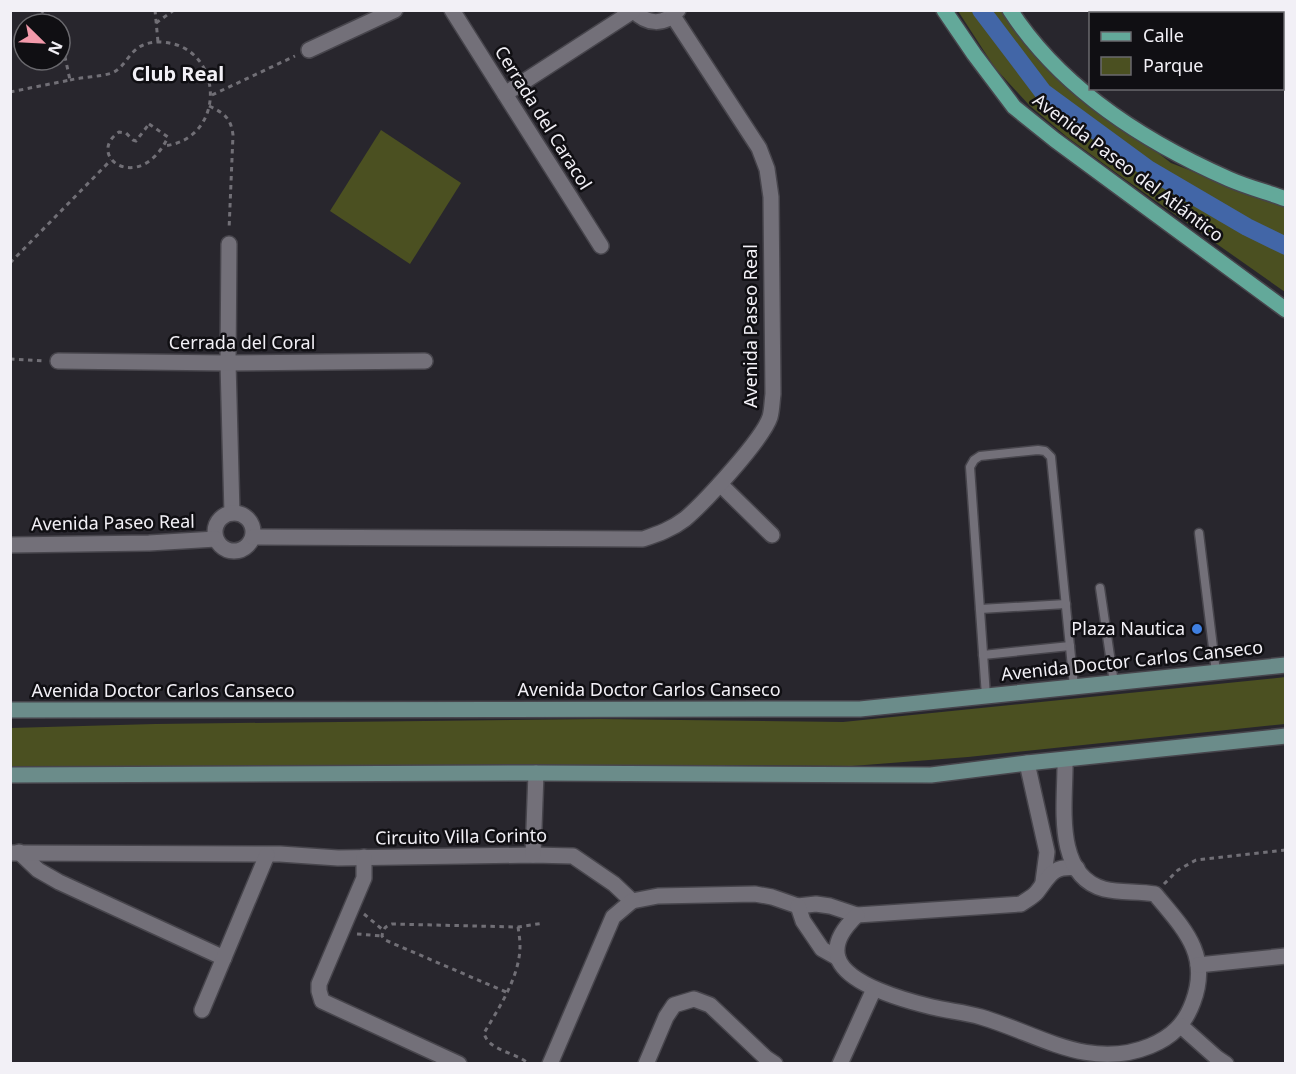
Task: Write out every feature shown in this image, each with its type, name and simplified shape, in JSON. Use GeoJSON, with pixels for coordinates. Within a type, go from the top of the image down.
{"type":"FeatureCollection","features":[{"type":"Feature","properties":{"kind":"main road","name":"Avenida Paseo del Atlántico"},"geometry":{"type":"LineString","coordinates":[[944,10],[1014,106],[1055,140],[1286,310]]}},
{"type":"Feature","properties":{"kind":"main road","name":"Avenida Paseo del Atlántico"},"geometry":{"type":"LineString","coordinates":[[1010,10],[1021,28],[1076,85],[1143,135],[1231,180],[1286,199]]}},
{"type":"Feature","properties":{"kind":"main road","name":"Avenida Doctor Carlos Canseco"},"geometry":{"type":"LineString","coordinates":[[10,710],[860,709],[1286,665]]}},
{"type":"Feature","properties":{"kind":"main road"},"geometry":{"type":"LineString","coordinates":[[10,775],[536,773],[931,775],[1286,736]]}},
{"type":"Feature","properties":{"kind":"street"},"geometry":{"type":"LineString","coordinates":[[309,50],[395,10]]}},
{"type":"Feature","properties":{"kind":"street","name":"Cerrada del Caracol"},"geometry":{"type":"LineString","coordinates":[[452,10],[601,246]]}},
{"type":"Feature","properties":{"kind":"street"},"geometry":{"type":"LineString","coordinates":[[505,94],[633,11],[648,21],[666,20],[675,13]]}},
{"type":"Feature","properties":{"kind":"street","name":"Avenida Paseo Real"},"geometry":{"type":"LineString","coordinates":[[253,537],[643,539],[664,532],[684,519],[720,484],[762,431],[770,416],[772,394],[771,197],[767,169],[759,148],[675,13]]}},
{"type":"Feature","properties":{"kind":"street"},"geometry":{"type":"LineString","coordinates":[[229,244],[228,363],[232,513]]}},
{"type":"Feature","properties":{"kind":"street","name":"Cerrada del Coral"},"geometry":{"type":"LineString","coordinates":[[58,362],[425,361]]}},
{"type":"Feature","properties":{"kind":"street"},"geometry":{"type":"LineString","coordinates":[[720,484],[772,535]]}},
{"type":"Feature","properties":{"kind":"street"},"geometry":{"type":"LineString","coordinates":[[240,514],[251,523],[253,537],[250,543],[239,551],[225,549],[216,539],[217,525],[226,515],[240,514]]}},
{"type":"Feature","properties":{"kind":"street","name":"Avenida Paseo Real"},"geometry":{"type":"LineString","coordinates":[[10,545],[149,543],[216,539]]}},
{"type":"Feature","properties":{"kind":"street"},"geometry":{"type":"LineString","coordinates":[[798,906],[803,921],[822,950],[838,958],[847,971],[874,989],[931,1007],[1000,1022],[1059,1046],[1108,1059],[1136,1052],[1171,1035],[1188,1014],[1199,978],[1198,964],[1188,934],[1155,894],[1104,889],[1088,882],[1077,868],[1066,840],[1065,760]]}},
{"type":"Feature","properties":{"kind":"street"},"geometry":{"type":"LineString","coordinates":[[1027,763],[1047,852],[1043,882]]}},
{"type":"Feature","properties":{"kind":"street"},"geometry":{"type":"LineString","coordinates":[[533,855],[536,773]]}},
{"type":"Feature","properties":{"kind":"street"},"geometry":{"type":"LineString","coordinates":[[15,853],[364,857]]}},
{"type":"Feature","properties":{"kind":"street"},"geometry":{"type":"LineString","coordinates":[[15,853],[59,882],[224,958]]}},
{"type":"Feature","properties":{"kind":"street"},"geometry":{"type":"LineString","coordinates":[[202,1010],[267,855]]}},
{"type":"Feature","properties":{"kind":"street","name":"Circuito Villa Corinto"},"geometry":{"type":"LineString","coordinates":[[459,1064],[322,1001],[319,984],[364,878],[364,857],[573,856],[614,884],[632,900]]}},
{"type":"Feature","properties":{"kind":"street"},"geometry":{"type":"LineString","coordinates":[[550,1064],[614,917],[632,900],[658,896],[755,894],[798,906],[816,904],[830,906],[857,915],[1021,904],[1035,894],[1043,882],[1059,868],[1077,868]]}},
{"type":"Feature","properties":{"kind":"street"},"geometry":{"type":"LineString","coordinates":[[838,958],[838,942],[847,925],[857,915]]}},
{"type":"Feature","properties":{"kind":"street"},"geometry":{"type":"LineString","coordinates":[[1198,964],[1286,956]]}},
{"type":"Feature","properties":{"kind":"street"},"geometry":{"type":"LineString","coordinates":[[840,1064],[874,989]]}},
{"type":"Feature","properties":{"kind":"street"},"geometry":{"type":"LineString","coordinates":[[646,1064],[666,1017],[674,1005],[694,999],[710,1005],[775,1064]]}},
{"type":"Feature","properties":{"kind":"street"},"geometry":{"type":"LineString","coordinates":[[1180,1026],[1221,1062]]}},
{"type":"Feature","properties":{"kind":"lane"},"geometry":{"type":"LineString","coordinates":[[986,696],[970,467],[980,456],[1038,450],[1046,451],[1051,457],[1074,687]]}},
{"type":"Feature","properties":{"kind":"lane"},"geometry":{"type":"LineString","coordinates":[[1199,533],[1216,672]]}},
{"type":"Feature","properties":{"kind":"lane"},"geometry":{"type":"LineString","coordinates":[[1100,588],[1114,683]]}},
{"type":"Feature","properties":{"kind":"lane"},"geometry":{"type":"LineString","coordinates":[[980,609],[1066,604]]}},
{"type":"Feature","properties":{"kind":"lane"},"geometry":{"type":"LineString","coordinates":[[983,655],[1070,646]]}},
{"type":"Feature","properties":{"kind":"path"},"geometry":{"type":"LineString","coordinates":[[155,10],[158,42]]}},
{"type":"Feature","properties":{"kind":"path"},"geometry":{"type":"LineString","coordinates":[[156,23],[174,10]]}},
{"type":"Feature","properties":{"kind":"path"},"geometry":{"type":"LineString","coordinates":[[10,92],[113,72],[142,45],[158,42],[171,43],[193,54],[206,72],[212,95],[210,106],[196,131],[186,139],[163,146]]}},
{"type":"Feature","properties":{"kind":"path"},"geometry":{"type":"LineString","coordinates":[[212,95],[309,50]]}},
{"type":"Feature","properties":{"kind":"path"},"geometry":{"type":"LineString","coordinates":[[68,72],[70,80]]}},
{"type":"Feature","properties":{"kind":"path"},"geometry":{"type":"LineString","coordinates":[[210,106],[220,111],[232,123],[229,244]]}},
{"type":"Feature","properties":{"kind":"path"},"geometry":{"type":"LineString","coordinates":[[153,125],[168,137],[153,160],[139,167],[123,168],[111,160],[108,153],[109,144],[113,136],[120,132],[126,133],[136,141],[146,126],[153,125]]}},
{"type":"Feature","properties":{"kind":"path"},"geometry":{"type":"LineString","coordinates":[[10,263],[111,160]]}},
{"type":"Feature","properties":{"kind":"path"},"geometry":{"type":"LineString","coordinates":[[10,359],[58,362]]}},
{"type":"Feature","properties":{"kind":"path"},"geometry":{"type":"LineString","coordinates":[[1155,894],[1178,870],[1196,860],[1286,850]]}},
{"type":"Feature","properties":{"kind":"path"},"geometry":{"type":"LineString","coordinates":[[353,905],[383,930]]}},
{"type":"Feature","properties":{"kind":"path"},"geometry":{"type":"LineString","coordinates":[[382,936],[386,926],[392,924],[518,927],[544,923]]}},
{"type":"Feature","properties":{"kind":"path"},"geometry":{"type":"LineString","coordinates":[[518,927],[520,947],[518,960],[506,992],[484,1033],[490,1044],[521,1057],[529,1064]]}},
{"type":"Feature","properties":{"kind":"path"},"geometry":{"type":"LineString","coordinates":[[341,933],[382,936],[385,940],[506,992]]}},
{"type":"Feature","properties":{"kind":"green space"},"geometry":{"type":"Polygon","coordinates":[[[958,11],[1009,11],[1074,88],[1171,163],[1285,207],[1285,292],[1067,137],[1030,106],[995,68],[958,11]]]}},
{"type":"Feature","properties":{"kind":"green space"},"geometry":{"type":"Polygon","coordinates":[[[381,130],[461,183],[410,264],[330,211],[381,130]]]}},
{"type":"Feature","properties":{"kind":"green space"},"geometry":{"type":"Polygon","coordinates":[[[1286,677],[1285,724],[968,757],[852,766],[742,765],[512,769],[278,766],[11,773],[10,728],[600,719],[843,722],[1286,677]]]}},
{"type":"Feature","properties":{"kind":"waterway"},"geometry":{"type":"LineString","coordinates":[[981,10],[1043,92],[1148,169],[1247,227],[1286,246]]}},
{"type":"Feature","properties":{"kind":"place","name":"Plaza Nautica"},"geometry":{"type":"Point","coordinates":[1197,629]}},
{"type":"Feature","properties":{"kind":"district","name":"Club Real"},"geometry":{"type":"Point","coordinates":[178,74]}}]}
